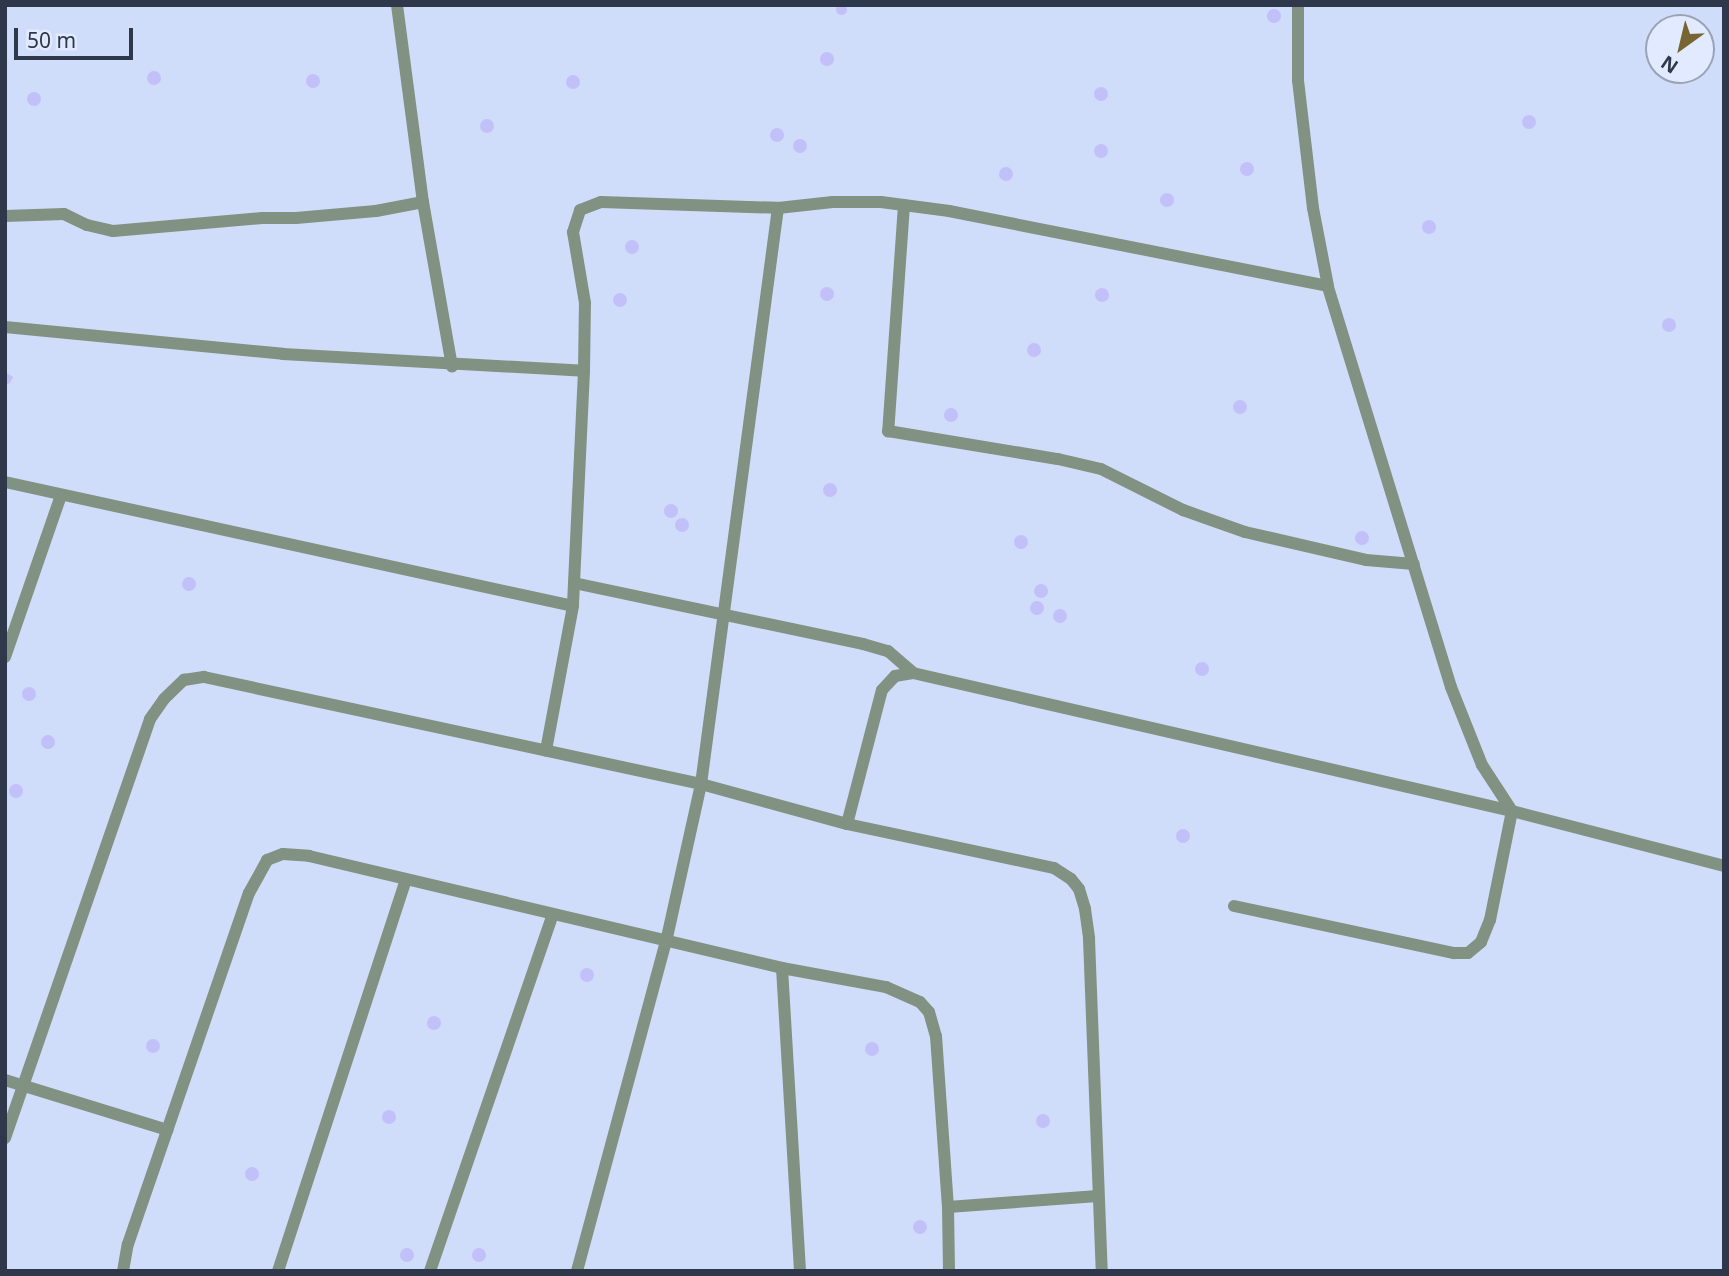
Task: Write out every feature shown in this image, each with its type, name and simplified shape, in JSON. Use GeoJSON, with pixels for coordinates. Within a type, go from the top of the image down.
{"type":"FeatureCollection","features":[{"type":"Feature","properties":{"kind":"street"},"geometry":{"type":"LineString","coordinates":[[397,5],[404,80],[422,202],[452,366]]}},
{"type":"Feature","properties":{"kind":"street"},"geometry":{"type":"LineString","coordinates":[[1234,906],[1454,953],[1468,953],[1481,942],[1490,920],[1512,811],[1492,785],[1469,736],[1451,687],[1328,286],[1313,208],[1298,80],[1298,5]]}},
{"type":"Feature","properties":{"kind":"street"},"geometry":{"type":"LineString","coordinates":[[5,216],[64,214],[87,225],[113,231],[376,211],[422,202]]}},
{"type":"Feature","properties":{"kind":"street"},"geometry":{"type":"LineString","coordinates":[[547,750],[573,606],[584,371],[585,303],[573,232],[580,210],[601,202],[778,208],[833,202],[904,205],[1328,286]]}},
{"type":"Feature","properties":{"kind":"street"},"geometry":{"type":"LineString","coordinates":[[904,205],[888,432],[1058,459],[1101,470],[1183,510],[1245,532],[1366,560],[1414,564]]}},
{"type":"Feature","properties":{"kind":"street"},"geometry":{"type":"LineString","coordinates":[[577,1271],[666,942],[701,784],[778,208]]}},
{"type":"Feature","properties":{"kind":"street"},"geometry":{"type":"LineString","coordinates":[[5,327],[283,354],[452,366],[584,371]]}},
{"type":"Feature","properties":{"kind":"street"},"geometry":{"type":"LineString","coordinates":[[5,482],[573,606]]}},
{"type":"Feature","properties":{"kind":"street"},"geometry":{"type":"LineString","coordinates":[[5,657],[61,495]]}},
{"type":"Feature","properties":{"kind":"street"},"geometry":{"type":"LineString","coordinates":[[574,583],[796,628],[888,652],[913,673]]}},
{"type":"Feature","properties":{"kind":"street"},"geometry":{"type":"LineString","coordinates":[[847,824],[882,690],[895,676],[913,673],[1512,811],[1724,866]]}},
{"type":"Feature","properties":{"kind":"street"},"geometry":{"type":"LineString","coordinates":[[5,1138],[150,719],[163,699],[184,680],[204,677],[701,784],[847,824],[1054,868],[1071,878],[1079,888],[1089,939],[1102,1271]]}},
{"type":"Feature","properties":{"kind":"street"},"geometry":{"type":"LineString","coordinates":[[123,1271],[128,1244],[249,893],[267,860],[282,854],[309,856],[666,942],[782,968],[886,987],[925,1006],[936,1036],[948,1208],[949,1271]]}},
{"type":"Feature","properties":{"kind":"street"},"geometry":{"type":"LineString","coordinates":[[278,1271],[406,879]]}},
{"type":"Feature","properties":{"kind":"street"},"geometry":{"type":"LineString","coordinates":[[430,1271],[552,916]]}},
{"type":"Feature","properties":{"kind":"street"},"geometry":{"type":"LineString","coordinates":[[782,968],[800,1271]]}},
{"type":"Feature","properties":{"kind":"street"},"geometry":{"type":"LineString","coordinates":[[5,1080],[167,1130]]}},
{"type":"Feature","properties":{"kind":"street"},"geometry":{"type":"LineString","coordinates":[[948,1208],[1098,1196]]}},
{"type":"Feature","properties":{"kind":"building"},"geometry":{"type":"Polygon","coordinates":[[[841,4],[845,5],[845,13],[841,14],[837,13],[836,9],[837,5],[841,4]]]}},
{"type":"Feature","properties":{"kind":"building"},"geometry":{"type":"Polygon","coordinates":[[[1274,9],[1279,11],[1279,21],[1274,23],[1269,21],[1267,16],[1269,11],[1274,9]]]}},
{"type":"Feature","properties":{"kind":"building"},"geometry":{"type":"Polygon","coordinates":[[[827,52],[832,54],[832,64],[827,66],[822,64],[820,59],[822,54],[827,52]]]}},
{"type":"Feature","properties":{"kind":"building"},"geometry":{"type":"Polygon","coordinates":[[[154,71],[159,73],[159,83],[154,85],[149,83],[147,78],[149,73],[154,71]]]}},
{"type":"Feature","properties":{"kind":"building"},"geometry":{"type":"Polygon","coordinates":[[[313,74],[318,76],[318,86],[313,88],[308,86],[306,81],[308,76],[313,74]]]}},
{"type":"Feature","properties":{"kind":"building"},"geometry":{"type":"Polygon","coordinates":[[[573,75],[578,77],[578,87],[573,89],[568,87],[566,82],[568,77],[573,75]]]}},
{"type":"Feature","properties":{"kind":"building"},"geometry":{"type":"Polygon","coordinates":[[[1101,87],[1106,89],[1106,99],[1101,101],[1096,99],[1094,94],[1096,89],[1101,87]]]}},
{"type":"Feature","properties":{"kind":"building"},"geometry":{"type":"Polygon","coordinates":[[[34,92],[39,94],[39,104],[34,106],[29,104],[27,99],[29,94],[34,92]]]}},
{"type":"Feature","properties":{"kind":"building"},"geometry":{"type":"Polygon","coordinates":[[[1529,115],[1534,117],[1534,127],[1529,129],[1524,127],[1522,122],[1524,117],[1529,115]]]}},
{"type":"Feature","properties":{"kind":"building"},"geometry":{"type":"Polygon","coordinates":[[[487,119],[492,121],[492,131],[487,133],[482,131],[480,126],[482,121],[487,119]]]}},
{"type":"Feature","properties":{"kind":"building"},"geometry":{"type":"Polygon","coordinates":[[[777,128],[782,130],[782,140],[777,142],[772,140],[770,135],[772,130],[777,128]]]}},
{"type":"Feature","properties":{"kind":"building"},"geometry":{"type":"Polygon","coordinates":[[[800,139],[805,141],[805,151],[800,153],[795,151],[793,146],[795,141],[800,139]]]}},
{"type":"Feature","properties":{"kind":"building"},"geometry":{"type":"Polygon","coordinates":[[[1101,144],[1106,146],[1106,156],[1101,158],[1096,156],[1094,151],[1096,146],[1101,144]]]}},
{"type":"Feature","properties":{"kind":"building"},"geometry":{"type":"Polygon","coordinates":[[[1247,162],[1252,164],[1252,174],[1247,176],[1242,174],[1240,169],[1242,164],[1247,162]]]}},
{"type":"Feature","properties":{"kind":"building"},"geometry":{"type":"Polygon","coordinates":[[[1006,167],[1011,169],[1011,179],[1006,181],[1001,179],[999,174],[1001,169],[1006,167]]]}},
{"type":"Feature","properties":{"kind":"building"},"geometry":{"type":"Polygon","coordinates":[[[1167,193],[1172,195],[1172,205],[1167,207],[1162,205],[1160,200],[1162,195],[1167,193]]]}},
{"type":"Feature","properties":{"kind":"building"},"geometry":{"type":"Polygon","coordinates":[[[1429,220],[1434,222],[1434,232],[1429,234],[1424,232],[1422,227],[1424,222],[1429,220]]]}},
{"type":"Feature","properties":{"kind":"building"},"geometry":{"type":"Polygon","coordinates":[[[632,240],[637,242],[637,252],[632,254],[627,252],[625,247],[627,242],[632,240]]]}},
{"type":"Feature","properties":{"kind":"building"},"geometry":{"type":"Polygon","coordinates":[[[827,287],[832,289],[832,299],[827,301],[822,299],[820,294],[822,289],[827,287]]]}},
{"type":"Feature","properties":{"kind":"building"},"geometry":{"type":"Polygon","coordinates":[[[1102,288],[1107,290],[1107,300],[1102,302],[1097,300],[1095,295],[1097,290],[1102,288]]]}},
{"type":"Feature","properties":{"kind":"building"},"geometry":{"type":"Polygon","coordinates":[[[620,293],[625,295],[625,305],[620,307],[615,305],[613,300],[615,295],[620,293]]]}},
{"type":"Feature","properties":{"kind":"building"},"geometry":{"type":"Polygon","coordinates":[[[1669,318],[1674,320],[1674,330],[1669,332],[1664,330],[1662,325],[1664,320],[1669,318]]]}},
{"type":"Feature","properties":{"kind":"building"},"geometry":{"type":"Polygon","coordinates":[[[1034,343],[1039,345],[1039,355],[1034,357],[1029,355],[1027,350],[1029,345],[1034,343]]]}},
{"type":"Feature","properties":{"kind":"building"},"geometry":{"type":"Polygon","coordinates":[[[5,372],[13,377],[10,383],[5,385],[5,372]]]}},
{"type":"Feature","properties":{"kind":"building"},"geometry":{"type":"Polygon","coordinates":[[[1240,400],[1245,402],[1245,412],[1240,414],[1235,412],[1233,407],[1235,402],[1240,400]]]}},
{"type":"Feature","properties":{"kind":"building"},"geometry":{"type":"Polygon","coordinates":[[[951,408],[956,410],[956,420],[951,422],[946,420],[944,415],[946,410],[951,408]]]}},
{"type":"Feature","properties":{"kind":"building"},"geometry":{"type":"Polygon","coordinates":[[[830,483],[835,485],[835,495],[830,497],[825,495],[823,490],[825,485],[830,483]]]}},
{"type":"Feature","properties":{"kind":"building"},"geometry":{"type":"Polygon","coordinates":[[[671,504],[676,506],[676,516],[671,518],[666,516],[664,511],[666,506],[671,504]]]}},
{"type":"Feature","properties":{"kind":"building"},"geometry":{"type":"Polygon","coordinates":[[[682,518],[687,520],[687,530],[682,532],[677,530],[675,525],[677,520],[682,518]]]}},
{"type":"Feature","properties":{"kind":"building"},"geometry":{"type":"Polygon","coordinates":[[[1362,531],[1367,533],[1367,543],[1362,545],[1357,543],[1355,538],[1357,533],[1362,531]]]}},
{"type":"Feature","properties":{"kind":"building"},"geometry":{"type":"Polygon","coordinates":[[[1021,535],[1026,537],[1026,547],[1021,549],[1016,547],[1014,542],[1016,537],[1021,535]]]}},
{"type":"Feature","properties":{"kind":"building"},"geometry":{"type":"Polygon","coordinates":[[[189,577],[194,579],[194,589],[189,591],[184,589],[182,584],[184,579],[189,577]]]}},
{"type":"Feature","properties":{"kind":"building"},"geometry":{"type":"Polygon","coordinates":[[[1041,584],[1046,586],[1046,596],[1041,598],[1036,596],[1034,591],[1036,586],[1041,584]]]}},
{"type":"Feature","properties":{"kind":"building"},"geometry":{"type":"Polygon","coordinates":[[[1037,601],[1042,603],[1042,613],[1037,615],[1032,613],[1030,608],[1032,603],[1037,601]]]}},
{"type":"Feature","properties":{"kind":"building"},"geometry":{"type":"Polygon","coordinates":[[[1060,609],[1065,611],[1065,621],[1060,623],[1055,621],[1053,616],[1055,611],[1060,609]]]}},
{"type":"Feature","properties":{"kind":"building"},"geometry":{"type":"Polygon","coordinates":[[[1202,662],[1207,664],[1207,674],[1202,676],[1197,674],[1195,669],[1197,664],[1202,662]]]}},
{"type":"Feature","properties":{"kind":"building"},"geometry":{"type":"Polygon","coordinates":[[[29,687],[34,689],[34,699],[29,701],[24,699],[22,694],[24,689],[29,687]]]}},
{"type":"Feature","properties":{"kind":"building"},"geometry":{"type":"Polygon","coordinates":[[[48,735],[53,737],[53,747],[48,749],[43,747],[41,742],[43,737],[48,735]]]}},
{"type":"Feature","properties":{"kind":"building"},"geometry":{"type":"Polygon","coordinates":[[[16,784],[21,786],[21,796],[16,798],[11,796],[9,791],[11,786],[16,784]]]}},
{"type":"Feature","properties":{"kind":"building"},"geometry":{"type":"Polygon","coordinates":[[[1183,829],[1188,831],[1188,841],[1183,843],[1178,841],[1176,836],[1178,831],[1183,829]]]}},
{"type":"Feature","properties":{"kind":"building"},"geometry":{"type":"Polygon","coordinates":[[[587,968],[592,970],[592,980],[587,982],[582,980],[580,975],[582,970],[587,968]]]}},
{"type":"Feature","properties":{"kind":"building"},"geometry":{"type":"Polygon","coordinates":[[[434,1016],[439,1018],[439,1028],[434,1030],[429,1028],[427,1023],[429,1018],[434,1016]]]}},
{"type":"Feature","properties":{"kind":"building"},"geometry":{"type":"Polygon","coordinates":[[[153,1039],[158,1041],[158,1051],[153,1053],[148,1051],[146,1046],[148,1041],[153,1039]]]}},
{"type":"Feature","properties":{"kind":"building"},"geometry":{"type":"Polygon","coordinates":[[[872,1042],[877,1044],[877,1054],[872,1056],[867,1054],[865,1049],[867,1044],[872,1042]]]}},
{"type":"Feature","properties":{"kind":"building"},"geometry":{"type":"Polygon","coordinates":[[[389,1110],[394,1112],[394,1122],[389,1124],[384,1122],[382,1117],[384,1112],[389,1110]]]}},
{"type":"Feature","properties":{"kind":"building"},"geometry":{"type":"Polygon","coordinates":[[[1043,1114],[1048,1116],[1048,1126],[1043,1128],[1038,1126],[1036,1121],[1038,1116],[1043,1114]]]}},
{"type":"Feature","properties":{"kind":"building"},"geometry":{"type":"Polygon","coordinates":[[[252,1167],[257,1169],[257,1179],[252,1181],[247,1179],[245,1174],[247,1169],[252,1167]]]}},
{"type":"Feature","properties":{"kind":"building"},"geometry":{"type":"Polygon","coordinates":[[[920,1220],[925,1222],[925,1232],[920,1234],[915,1232],[913,1227],[915,1222],[920,1220]]]}},
{"type":"Feature","properties":{"kind":"building"},"geometry":{"type":"Polygon","coordinates":[[[407,1248],[412,1250],[412,1260],[407,1262],[402,1260],[400,1255],[402,1250],[407,1248]]]}},
{"type":"Feature","properties":{"kind":"building"},"geometry":{"type":"Polygon","coordinates":[[[479,1248],[484,1250],[484,1260],[479,1262],[474,1260],[472,1255],[474,1250],[479,1248]]]}}]}
